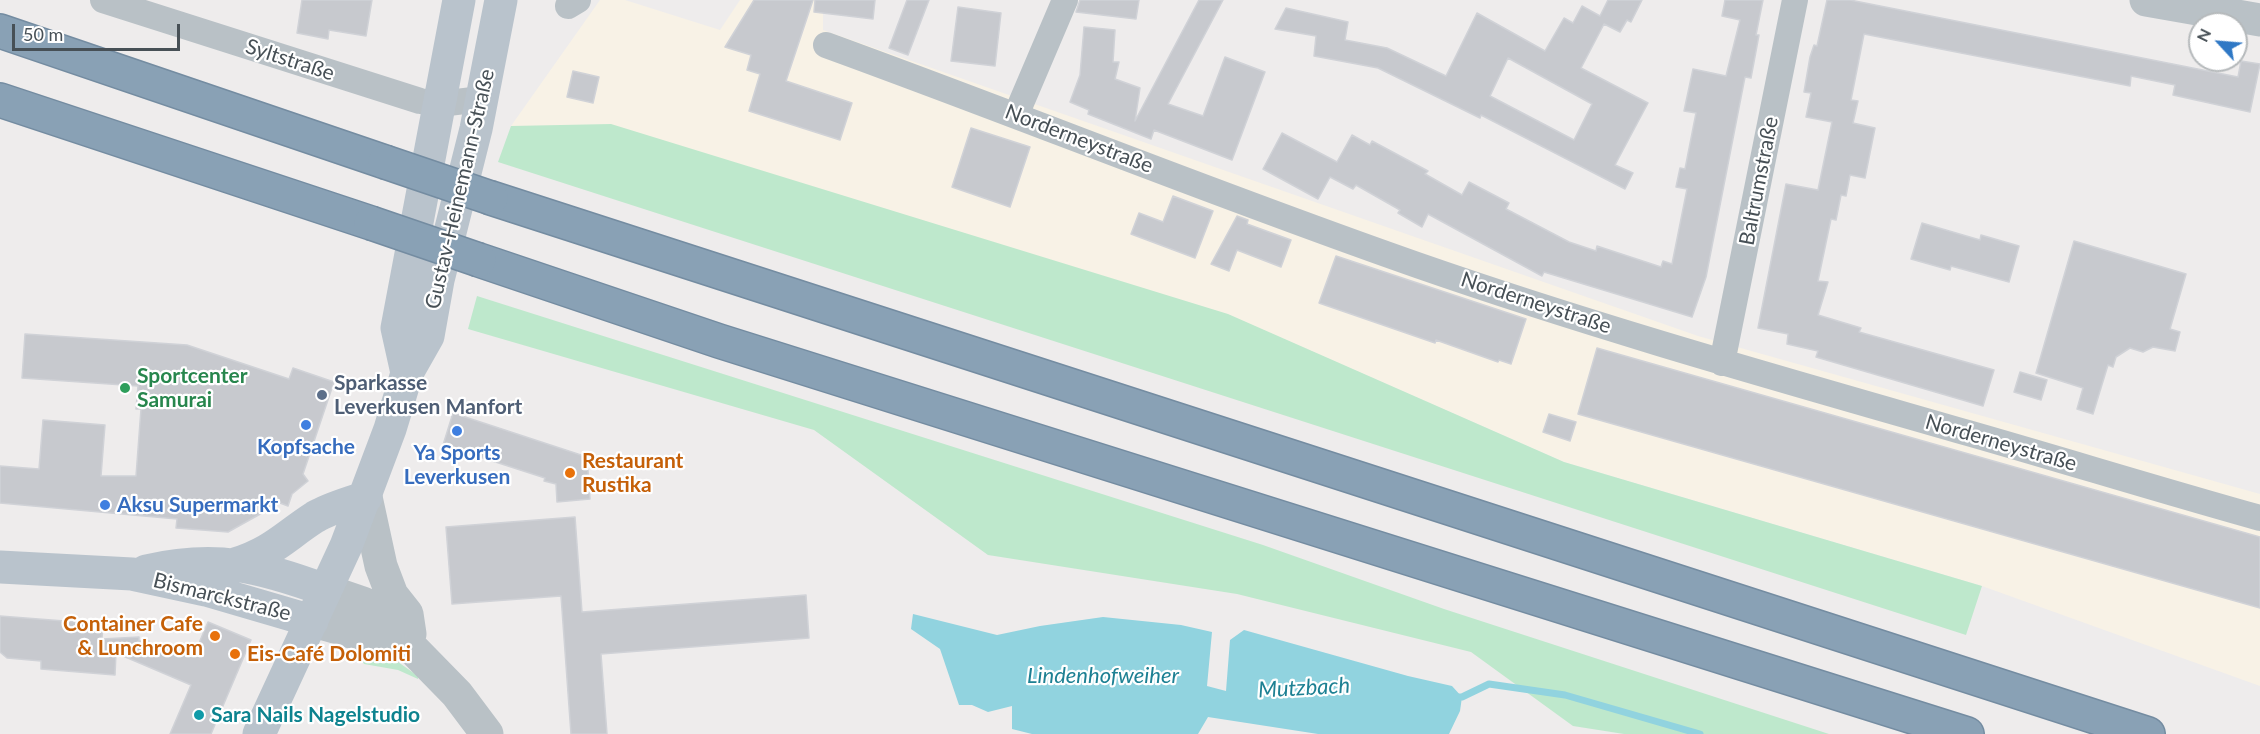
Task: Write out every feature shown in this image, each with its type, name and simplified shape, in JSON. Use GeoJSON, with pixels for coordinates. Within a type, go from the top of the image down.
{"type":"FeatureCollection","features":[{"type":"Feature","properties":{"kind":"highway"},"geometry":{"type":"LineString","coordinates":[[0,31],[491,198],[2148,734]]}},
{"type":"Feature","properties":{"kind":"highway"},"geometry":{"type":"LineString","coordinates":[[0,100],[741,348],[1967,734]]}},
{"type":"Feature","properties":{"kind":"main road","name":"Gustav-Heinemann-Straße"},"geometry":{"type":"LineString","coordinates":[[407,373],[398,328],[459,0]]}},
{"type":"Feature","properties":{"kind":"main road","name":"Gustav-Heinemann-Straße"},"geometry":{"type":"LineString","coordinates":[[259,734],[312,621],[366,496],[407,373],[428,336],[438,280],[476,129],[501,0]]}},
{"type":"Feature","properties":{"kind":"main road"},"geometry":{"type":"LineString","coordinates":[[235,564],[259,556],[289,538],[316,517],[366,496]]}},
{"type":"Feature","properties":{"kind":"main road","name":"Bismarckstraße"},"geometry":{"type":"LineString","coordinates":[[132,574],[181,563],[235,564],[286,576],[325,590]]}},
{"type":"Feature","properties":{"kind":"main road","name":"Bismarckstraße"},"geometry":{"type":"LineString","coordinates":[[0,567],[132,574],[206,590],[312,621]]}},
{"type":"Feature","properties":{"kind":"street","name":"Syltstraße"},"geometry":{"type":"LineString","coordinates":[[103,0],[420,101],[440,104],[481,99]]}},
{"type":"Feature","properties":{"kind":"street"},"geometry":{"type":"LineString","coordinates":[[1016,115],[1065,0]]}},
{"type":"Feature","properties":{"kind":"street","name":"Baltrumstraße"},"geometry":{"type":"LineString","coordinates":[[1722,363],[1795,0]]}},
{"type":"Feature","properties":{"kind":"street"},"geometry":{"type":"LineString","coordinates":[[2146,0],[2260,20]]}},
{"type":"Feature","properties":{"kind":"street","name":"Norderneystraße"},"geometry":{"type":"LineString","coordinates":[[826,45],[1415,264],[1722,363],[2260,518]]}},
{"type":"Feature","properties":{"kind":"street"},"geometry":{"type":"LineString","coordinates":[[366,496],[381,566],[392,595],[407,614],[412,648]]}},
{"type":"Feature","properties":{"kind":"street"},"geometry":{"type":"LineString","coordinates":[[325,590],[363,603],[402,628],[412,648],[457,694],[487,734]]}},
{"type":"Feature","properties":{"kind":"street"},"geometry":{"type":"LineString","coordinates":[[312,621],[352,631],[386,644],[412,648]]}},
{"type":"Feature","properties":{"kind":"shaded area"},"geometry":{"type":"Polygon","coordinates":[[[600,0],[625,0],[720,30],[740,0],[823,0],[823,30],[1698,336],[2260,494],[2260,686],[1982,586],[1564,462],[1227,314],[511,126],[600,0]]]}},
{"type":"Feature","properties":{"kind":"green space"},"geometry":{"type":"Polygon","coordinates":[[[611,124],[1228,314],[1564,462],[1982,586],[1966,635],[498,162],[511,126],[611,124]]]}},
{"type":"Feature","properties":{"kind":"green space"},"geometry":{"type":"Polygon","coordinates":[[[477,296],[1263,545],[1444,609],[1829,734],[1624,734],[1573,726],[1471,652],[1237,594],[988,555],[814,430],[468,329],[477,296]]]}},
{"type":"Feature","properties":{"kind":"green space"},"geometry":{"type":"Polygon","coordinates":[[[356,648],[398,662],[418,676],[418,679],[398,670],[364,664],[356,648]]]}},
{"type":"Feature","properties":{"kind":"water","name":"Lindenhofweiher"},"geometry":{"type":"Polygon","coordinates":[[[913,614],[997,635],[1103,617],[1181,625],[1212,632],[1207,686],[1226,691],[1230,640],[1244,630],[1452,686],[1462,697],[1460,711],[1449,734],[1318,734],[1208,717],[1198,734],[1032,734],[1012,729],[1012,706],[988,712],[972,705],[959,705],[940,649],[911,629],[913,614]]]}},
{"type":"Feature","properties":{"kind":"building"},"geometry":{"type":"Polygon","coordinates":[[[302,0],[372,0],[366,36],[329,30],[328,39],[297,33],[302,0]]]}},
{"type":"Feature","properties":{"kind":"building"},"geometry":{"type":"Polygon","coordinates":[[[754,0],[813,0],[786,81],[852,103],[840,140],[749,111],[760,74],[747,70],[751,55],[725,47],[754,0]]]}},
{"type":"Feature","properties":{"kind":"building"},"geometry":{"type":"Polygon","coordinates":[[[815,0],[875,0],[873,19],[814,12],[815,0]]]}},
{"type":"Feature","properties":{"kind":"building"},"geometry":{"type":"Polygon","coordinates":[[[907,0],[929,0],[908,55],[889,48],[907,0]]]}},
{"type":"Feature","properties":{"kind":"building"},"geometry":{"type":"Polygon","coordinates":[[[1080,0],[1139,0],[1136,19],[1076,12],[1080,0]]]}},
{"type":"Feature","properties":{"kind":"building"},"geometry":{"type":"Polygon","coordinates":[[[1199,0],[1223,0],[1168,104],[1203,116],[1225,57],[1265,72],[1232,160],[1154,130],[1151,139],[1088,114],[1089,110],[1070,102],[1080,75],[1084,27],[1115,30],[1113,62],[1119,62],[1115,79],[1140,88],[1135,121],[1199,0]]]}},
{"type":"Feature","properties":{"kind":"building"},"geometry":{"type":"Polygon","coordinates":[[[1608,0],[1642,0],[1631,22],[1627,20],[1620,32],[1604,24],[1581,68],[1648,103],[1615,165],[1633,173],[1625,189],[1481,115],[1480,118],[1378,68],[1314,56],[1316,36],[1275,29],[1286,8],[1348,22],[1345,40],[1387,48],[1446,76],[1477,13],[1545,51],[1564,18],[1573,23],[1582,6],[1600,16],[1608,0]],[[1508,58],[1490,96],[1574,140],[1592,104],[1508,58]]]}},
{"type":"Feature","properties":{"kind":"building"},"geometry":{"type":"Polygon","coordinates":[[[1725,0],[1763,0],[1751,78],[1745,77],[1706,277],[1692,317],[1544,272],[1542,276],[1428,214],[1422,227],[1398,213],[1400,210],[1356,185],[1353,189],[1330,177],[1318,199],[1263,169],[1282,133],[1337,162],[1352,135],[1370,145],[1372,141],[1428,171],[1425,174],[1462,195],[1469,182],[1509,203],[1506,209],[1569,242],[1596,251],[1597,246],[1661,267],[1663,261],[1672,264],[1687,189],[1676,187],[1680,168],[1685,169],[1696,113],[1684,111],[1693,69],[1726,76],[1740,20],[1722,16],[1725,0]]]}},
{"type":"Feature","properties":{"kind":"building"},"geometry":{"type":"Polygon","coordinates":[[[1827,0],[1850,0],[2188,67],[2188,72],[2213,72],[2238,77],[2239,72],[2248,72],[2248,62],[2260,64],[2250,112],[2173,95],[2175,85],[2131,76],[2130,86],[1864,34],[1851,100],[1858,101],[1853,123],[1875,128],[1865,178],[1850,175],[1846,196],[1841,195],[1836,220],[1831,219],[1818,281],[1828,282],[1818,315],[1861,328],[1859,332],[1994,370],[1983,406],[1816,357],[1818,351],[1787,344],[1788,334],[1758,328],[1786,184],[1818,190],[1832,122],[1806,117],[1811,93],[1804,92],[1810,57],[1814,45],[1817,46],[1827,0]]]}},
{"type":"Feature","properties":{"kind":"building"},"geometry":{"type":"Polygon","coordinates":[[[958,7],[1001,13],[995,66],[951,61],[958,7]]]}},
{"type":"Feature","properties":{"kind":"building"},"geometry":{"type":"Polygon","coordinates":[[[573,71],[599,77],[593,103],[567,97],[573,71]]]}},
{"type":"Feature","properties":{"kind":"building"},"geometry":{"type":"Polygon","coordinates":[[[971,128],[1030,147],[1010,207],[952,187],[971,128]]]}},
{"type":"Feature","properties":{"kind":"building"},"geometry":{"type":"Polygon","coordinates":[[[1173,196],[1213,211],[1195,258],[1131,234],[1139,213],[1163,222],[1173,196]]]}},
{"type":"Feature","properties":{"kind":"building"},"geometry":{"type":"Polygon","coordinates":[[[1237,216],[1248,220],[1247,224],[1291,240],[1281,267],[1237,250],[1229,271],[1211,264],[1237,216]]]}},
{"type":"Feature","properties":{"kind":"building"},"geometry":{"type":"Polygon","coordinates":[[[1922,223],[1980,240],[1981,235],[2019,246],[2009,282],[1951,266],[1950,270],[1911,259],[1922,223]]]}},
{"type":"Feature","properties":{"kind":"building"},"geometry":{"type":"Polygon","coordinates":[[[2074,241],[2186,274],[2170,329],[2180,332],[2175,351],[2153,347],[2143,352],[2130,348],[2116,357],[2113,367],[2108,365],[2093,414],[2077,409],[2083,388],[2036,373],[2074,241]]]}},
{"type":"Feature","properties":{"kind":"building"},"geometry":{"type":"Polygon","coordinates":[[[1336,256],[1526,319],[1511,364],[1499,360],[1498,362],[1436,340],[1435,343],[1319,303],[1336,256]]]}},
{"type":"Feature","properties":{"kind":"building"},"geometry":{"type":"Polygon","coordinates":[[[25,334],[187,345],[289,379],[293,368],[334,382],[303,474],[308,481],[292,494],[288,506],[280,503],[228,532],[176,528],[177,519],[0,503],[0,466],[39,469],[43,420],[105,425],[101,476],[136,476],[141,409],[136,409],[138,386],[22,378],[25,334]]]}},
{"type":"Feature","properties":{"kind":"building"},"geometry":{"type":"Polygon","coordinates":[[[1597,348],[2260,537],[2260,608],[1578,414],[1597,348]]]}},
{"type":"Feature","properties":{"kind":"building"},"geometry":{"type":"Polygon","coordinates":[[[2020,372],[2047,380],[2041,400],[2014,392],[2020,372]]]}},
{"type":"Feature","properties":{"kind":"building"},"geometry":{"type":"Polygon","coordinates":[[[453,413],[587,457],[590,499],[557,502],[556,484],[544,481],[545,478],[443,445],[453,413]]]}},
{"type":"Feature","properties":{"kind":"building"},"geometry":{"type":"Polygon","coordinates":[[[1549,414],[1576,422],[1570,441],[1543,432],[1549,414]]]}},
{"type":"Feature","properties":{"kind":"building"},"geometry":{"type":"Polygon","coordinates":[[[575,517],[582,612],[806,595],[809,638],[601,654],[607,734],[571,734],[561,596],[452,604],[446,527],[575,517]]]}},
{"type":"Feature","properties":{"kind":"building"},"geometry":{"type":"Polygon","coordinates":[[[0,616],[103,624],[102,639],[139,637],[139,641],[149,641],[149,645],[193,657],[208,622],[251,640],[211,734],[170,734],[191,685],[116,653],[115,675],[41,669],[41,661],[7,658],[0,652],[0,616]]]}},
{"type":"Feature","properties":{"kind":"waterway","name":"Mutzbach"},"geometry":{"type":"LineString","coordinates":[[1454,697],[1462,697],[1489,684],[1565,695],[1700,734]]}},
{"type":"Feature","properties":{"kind":"place","name":"Sportcenter Samurai"},"geometry":{"type":"Point","coordinates":[125,388]}},
{"type":"Feature","properties":{"kind":"place","name":"Sparkasse Leverkusen Manfort"},"geometry":{"type":"Point","coordinates":[322,395]}},
{"type":"Feature","properties":{"kind":"place","name":"Kopfsache"},"geometry":{"type":"Point","coordinates":[306,425]}},
{"type":"Feature","properties":{"kind":"place","name":"Ya Sports Leverkusen"},"geometry":{"type":"Point","coordinates":[457,431]}},
{"type":"Feature","properties":{"kind":"place","name":"Restaurant Rustika"},"geometry":{"type":"Point","coordinates":[570,473]}},
{"type":"Feature","properties":{"kind":"place","name":"Aksu Supermarkt"},"geometry":{"type":"Point","coordinates":[105,505]}},
{"type":"Feature","properties":{"kind":"place","name":"Container Cafe & Lunchroom"},"geometry":{"type":"Point","coordinates":[215,636]}},
{"type":"Feature","properties":{"kind":"place","name":"Eis-Café Dolomiti"},"geometry":{"type":"Point","coordinates":[235,654]}},
{"type":"Feature","properties":{"kind":"place","name":"Sara Nails Nagelstudio"},"geometry":{"type":"Point","coordinates":[199,715]}}]}
